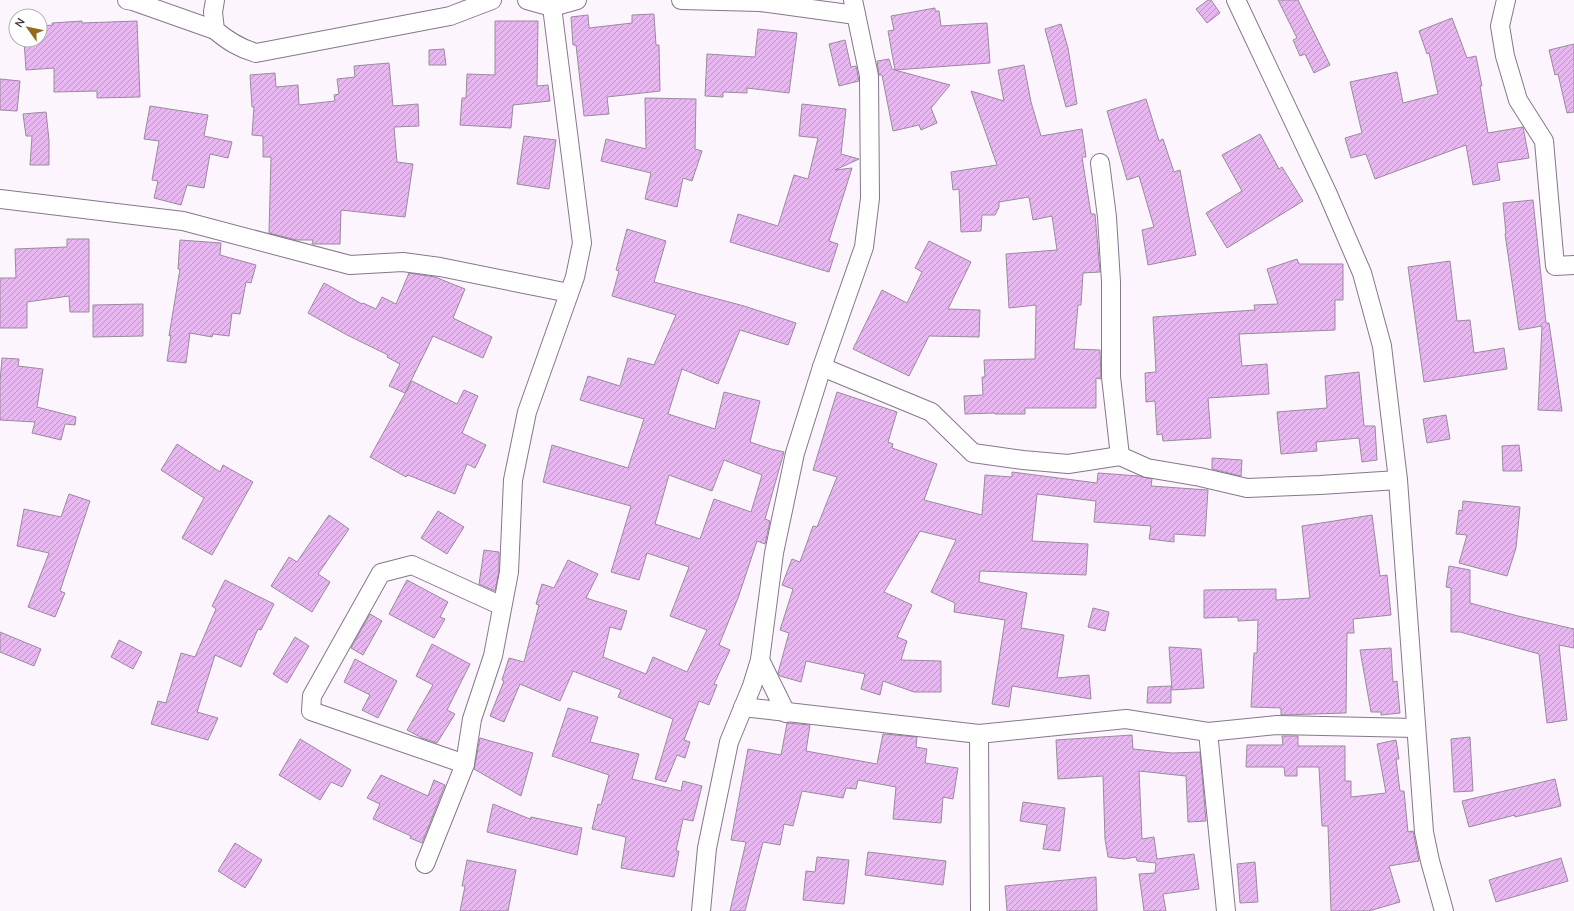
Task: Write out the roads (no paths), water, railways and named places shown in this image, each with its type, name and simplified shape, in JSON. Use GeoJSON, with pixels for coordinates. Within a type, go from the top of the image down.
{"type":"FeatureCollection","features":[{"type":"Feature","properties":{"kind":"street"},"geometry":{"type":"LineString","coordinates":[[127,0],[215,30],[229,42],[243,49],[256,53],[450,16],[492,0]]}},
{"type":"Feature","properties":{"kind":"street"},"geometry":{"type":"LineString","coordinates":[[215,0],[213,12],[215,30]]}},
{"type":"Feature","properties":{"kind":"street"},"geometry":{"type":"LineString","coordinates":[[527,0],[552,6],[577,0]]}},
{"type":"Feature","properties":{"kind":"street"},"geometry":{"type":"LineString","coordinates":[[681,0],[760,2],[854,8],[869,76],[870,198],[864,247],[822,367],[795,453],[774,553],[760,660],[752,686],[729,742],[707,848],[701,911]]}},
{"type":"Feature","properties":{"kind":"street"},"geometry":{"type":"LineString","coordinates":[[1236,0],[1327,192],[1362,273],[1382,346],[1398,480],[1415,728],[1424,832],[1430,862],[1444,911]]}},
{"type":"Feature","properties":{"kind":"street"},"geometry":{"type":"LineString","coordinates":[[1506,0],[1500,26],[1505,56],[1518,100],[1544,141],[1555,266],[1574,265]]}},
{"type":"Feature","properties":{"kind":"street"},"geometry":{"type":"LineString","coordinates":[[424,864],[465,764],[472,719],[493,656],[509,572],[513,480],[527,412],[575,277],[582,243],[552,6]]}},
{"type":"Feature","properties":{"kind":"street"},"geometry":{"type":"LineString","coordinates":[[1100,163],[1107,217],[1111,282],[1111,377],[1120,456]]}},
{"type":"Feature","properties":{"kind":"street"},"geometry":{"type":"LineString","coordinates":[[0,199],[183,221],[350,265],[403,262],[440,267],[569,293]]}},
{"type":"Feature","properties":{"kind":"street"},"geometry":{"type":"LineString","coordinates":[[822,367],[931,412],[973,453],[1023,460],[1068,464],[1120,456],[1147,468],[1200,477],[1247,488],[1398,480]]}},
{"type":"Feature","properties":{"kind":"street"},"geometry":{"type":"LineString","coordinates":[[465,764],[310,711],[312,696],[381,573],[412,565],[502,606]]}},
{"type":"Feature","properties":{"kind":"street"},"geometry":{"type":"LineString","coordinates":[[760,660],[786,713]]}},
{"type":"Feature","properties":{"kind":"street"},"geometry":{"type":"LineString","coordinates":[[743,707],[979,734],[1126,719],[1208,732],[1278,725],[1415,728]]}},
{"type":"Feature","properties":{"kind":"street"},"geometry":{"type":"LineString","coordinates":[[1208,732],[1226,911]]}},
{"type":"Feature","properties":{"kind":"street"},"geometry":{"type":"LineString","coordinates":[[979,734],[980,911]]}}]}
